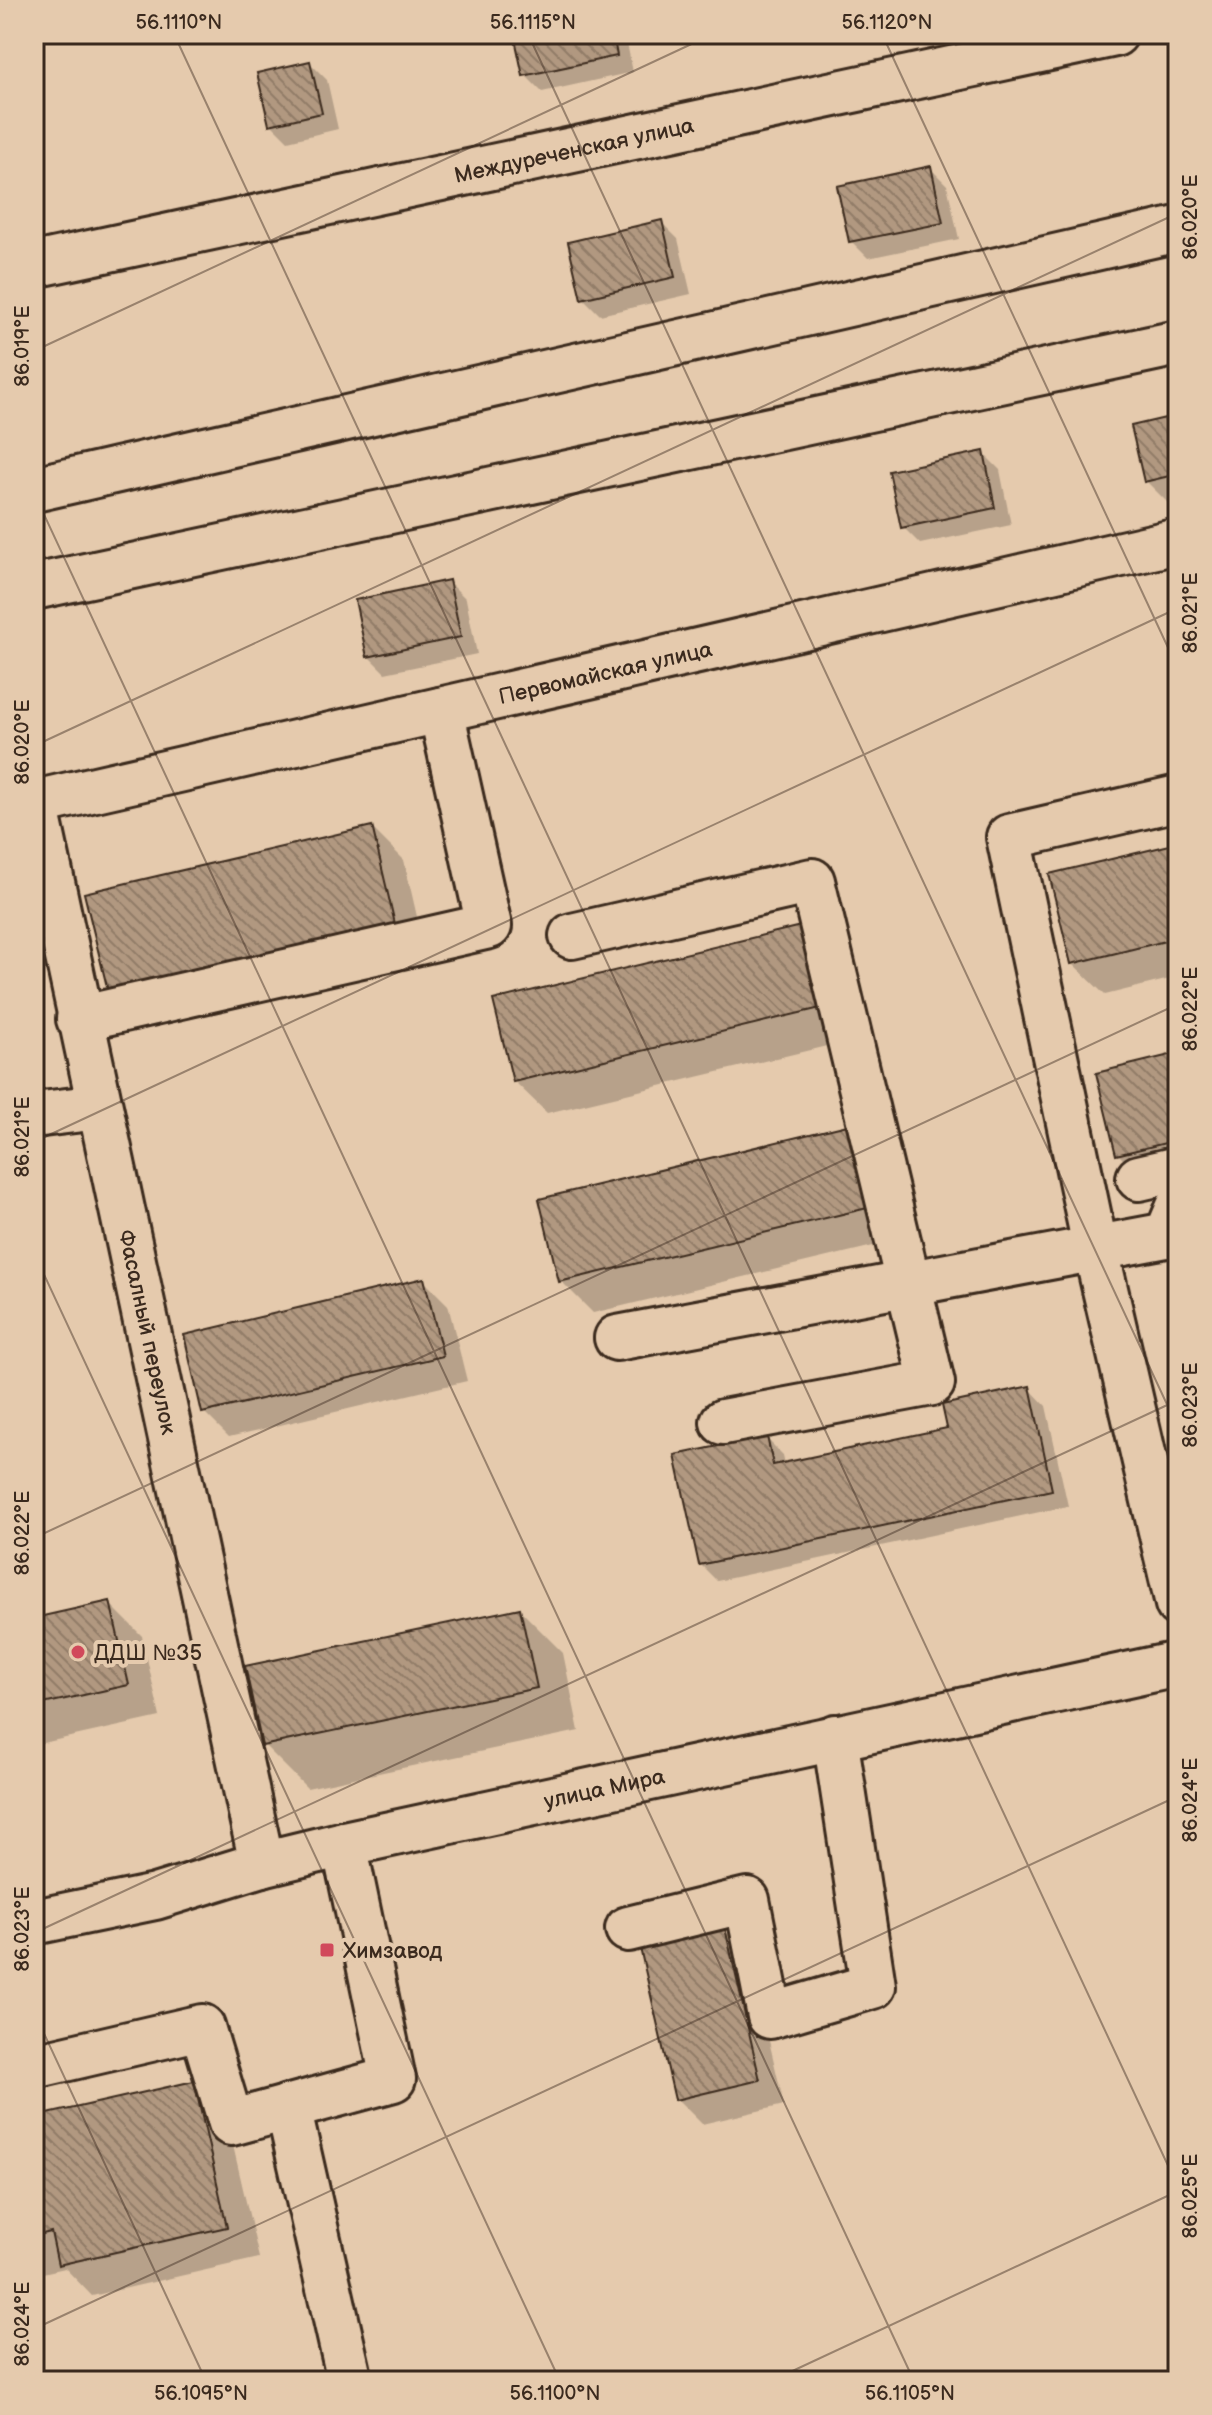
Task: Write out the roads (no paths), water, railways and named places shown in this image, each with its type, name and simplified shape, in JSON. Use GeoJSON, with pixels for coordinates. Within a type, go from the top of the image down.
{"type":"FeatureCollection","features":[{"type":"Feature","properties":{"kind":"street","name":"Междуреченская улица"},"geometry":{"type":"LineString","coordinates":[[34,265],[1115,34]]}},
{"type":"Feature","properties":{"kind":"street"},"geometry":{"type":"LineString","coordinates":[[34,489],[1178,229]]}},
{"type":"Feature","properties":{"kind":"street"},"geometry":{"type":"LineString","coordinates":[[34,587],[1178,343]]}},
{"type":"Feature","properties":{"kind":"street","name":"Первомайская улица"},"geometry":{"type":"LineString","coordinates":[[34,801],[1178,541]]}},
{"type":"Feature","properties":{"kind":"street"},"geometry":{"type":"LineString","coordinates":[[79,1019],[489,926],[441,710]]}},
{"type":"Feature","properties":{"kind":"street"},"geometry":{"type":"LineString","coordinates":[[1178,798],[1009,837],[1095,1246],[1178,1604]]}},
{"type":"Feature","properties":{"kind":"street","name":"Фасалный переулок"},"geometry":{"type":"LineString","coordinates":[[34,801],[262,1864]]}},
{"type":"Feature","properties":{"kind":"street"},"geometry":{"type":"LineString","coordinates":[[572,936],[812,881],[932,1383],[723,1422]]}},
{"type":"Feature","properties":{"kind":"street"},"geometry":{"type":"LineString","coordinates":[[34,1115],[99,1107]]}},
{"type":"Feature","properties":{"kind":"street"},"geometry":{"type":"LineString","coordinates":[[617,1338],[1095,1246],[1167,1235],[1178,1209]]}},
{"type":"Feature","properties":{"kind":"street","name":"улица Мира"},"geometry":{"type":"LineString","coordinates":[[34,1922],[155,1897],[262,1864],[344,1844],[1178,1664]]}},
{"type":"Feature","properties":{"kind":"street"},"geometry":{"type":"LineString","coordinates":[[628,1929],[747,1900],[770,2016],[873,1986],[835,1737]]}},
{"type":"Feature","properties":{"kind":"street"},"geometry":{"type":"LineString","coordinates":[[34,2066],[202,2027],[231,2123],[393,2079],[344,1844]]}},
{"type":"Feature","properties":{"kind":"street"},"geometry":{"type":"LineString","coordinates":[[288,2107],[350,2381]]}},
{"type":"Feature","properties":{"kind":"place","name":"ДДШ №35"},"geometry":{"type":"Point","coordinates":[78,1652]}},
{"type":"Feature","properties":{"kind":"place","name":"Химзавод"},"geometry":{"type":"Point","coordinates":[327,1950]}}]}
